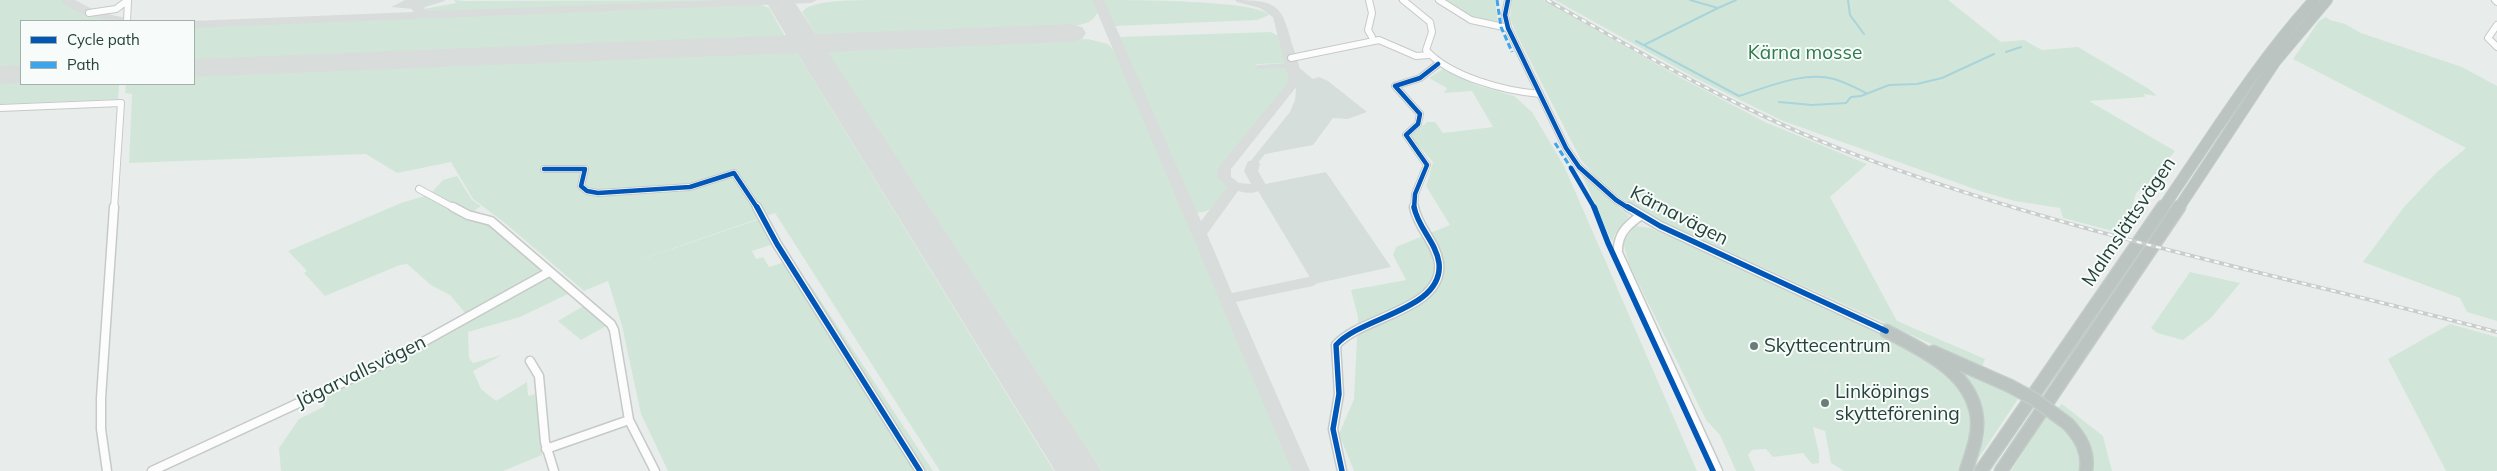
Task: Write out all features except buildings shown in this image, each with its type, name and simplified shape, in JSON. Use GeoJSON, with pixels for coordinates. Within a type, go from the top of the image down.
{"type":"FeatureCollection","features":[{"type":"Feature","properties":{"kind":"highway","name":"Malmslättsvägen"},"geometry":{"type":"LineString","coordinates":[[1981,471],[2166,199],[2265,58],[2284,33],[2314,0]]}},
{"type":"Feature","properties":{"kind":"highway","name":"Malmslättsvägen"},"geometry":{"type":"LineString","coordinates":[[2001,471],[2276,62],[2294,37],[2327,0]]}},
{"type":"Feature","properties":{"kind":"highway"},"geometry":{"type":"LineString","coordinates":[[1886,331],[2010,386],[2034,399],[2076,432],[2086,450],[2088,460],[2086,471]]}},
{"type":"Feature","properties":{"kind":"highway"},"geometry":{"type":"LineString","coordinates":[[1886,331],[1940,362],[1960,380],[1974,400],[1977,411],[1977,435],[1966,471]]}},
{"type":"Feature","properties":{"kind":"street"},"geometry":{"type":"LineString","coordinates":[[89,12],[111,10],[128,0]]}},
{"type":"Feature","properties":{"kind":"street"},"geometry":{"type":"LineString","coordinates":[[127,20],[128,0]]}},
{"type":"Feature","properties":{"kind":"street"},"geometry":{"type":"LineString","coordinates":[[1369,0],[1372,13],[1368,30],[1372,37]]}},
{"type":"Feature","properties":{"kind":"street"},"geometry":{"type":"LineString","coordinates":[[1403,0],[1424,17],[1432,28],[1426,46],[1429,55],[1438,64],[1521,92],[1540,94]]}},
{"type":"Feature","properties":{"kind":"street"},"geometry":{"type":"LineString","coordinates":[[1439,0],[1452,11],[1466,19],[1508,28]]}},
{"type":"Feature","properties":{"kind":"street","name":"Kärnavägen"},"geometry":{"type":"LineString","coordinates":[[1508,0],[1505,15],[1508,28],[1566,148],[1579,167],[1608,194],[1640,216],[1886,331]]}},
{"type":"Feature","properties":{"kind":"street"},"geometry":{"type":"LineString","coordinates":[[2497,25],[2489,39],[2497,47]]}},
{"type":"Feature","properties":{"kind":"street"},"geometry":{"type":"LineString","coordinates":[[2490,36],[2497,39]]}},
{"type":"Feature","properties":{"kind":"street"},"geometry":{"type":"LineString","coordinates":[[1291,58],[1379,40],[1416,56],[1429,55]]}},
{"type":"Feature","properties":{"kind":"street"},"geometry":{"type":"LineString","coordinates":[[1342,471],[1333,429],[1339,394],[1335,355],[1336,345],[1348,334],[1419,300],[1433,288],[1439,273],[1438,258],[1413,204],[1415,190],[1427,165],[1425,158],[1410,144],[1406,135],[1418,124],[1420,114],[1396,86],[1420,78],[1438,64]]}},
{"type":"Feature","properties":{"kind":"street"},"geometry":{"type":"LineString","coordinates":[[0,108],[121,103],[101,398],[101,429],[107,471]]}},
{"type":"Feature","properties":{"kind":"street"},"geometry":{"type":"LineString","coordinates":[[544,169],[585,169],[581,186],[587,191],[598,193],[690,187],[734,173],[748,191],[777,244],[920,471]]}},
{"type":"Feature","properties":{"kind":"street"},"geometry":{"type":"LineString","coordinates":[[419,189],[468,215],[491,221],[613,327],[629,420],[655,471]]}},
{"type":"Feature","properties":{"kind":"street"},"geometry":{"type":"LineString","coordinates":[[1640,216],[1626,226],[1618,238],[1618,253],[1718,471]]}},
{"type":"Feature","properties":{"kind":"street","name":"Jägarvallsvägen"},"geometry":{"type":"LineString","coordinates":[[152,471],[387,362],[549,272]]}},
{"type":"Feature","properties":{"kind":"street"},"geometry":{"type":"LineString","coordinates":[[530,360],[539,376],[546,449],[554,471]]}},
{"type":"Feature","properties":{"kind":"street"},"geometry":{"type":"LineString","coordinates":[[546,449],[629,420]]}},
{"type":"Feature","properties":{"kind":"street","name":"Jägarvallsvägen"},"geometry":{"type":"LineString","coordinates":[[161,471],[168,463]]}},
{"type":"Feature","properties":{"kind":"shaded area"},"geometry":{"type":"Polygon","coordinates":[[[405,0],[445,1],[425,7],[424,10],[391,7],[405,0]]]}},
{"type":"Feature","properties":{"kind":"shaded area"},"geometry":{"type":"Polygon","coordinates":[[[1284,44],[1291,44],[1297,66],[1313,79],[1319,77],[1328,81],[1367,112],[1348,119],[1333,118],[1313,145],[1265,154],[1256,165],[1249,163],[1290,112],[1295,100],[1296,90],[1289,69],[1255,69],[1257,65],[1288,63],[1284,44]]]}},
{"type":"Feature","properties":{"kind":"shaded area"},"geometry":{"type":"Polygon","coordinates":[[[1326,172],[1391,267],[1314,284],[1255,186],[1326,172]]]}},
{"type":"Feature","properties":{"kind":"green space"},"geometry":{"type":"Polygon","coordinates":[[[0,0],[60,0],[86,14],[107,20],[20,20],[20,68],[0,69],[0,0]]]}},
{"type":"Feature","properties":{"kind":"green space"},"geometry":{"type":"Polygon","coordinates":[[[454,0],[745,0],[440,13],[424,9],[456,3],[454,0]]]}},
{"type":"Feature","properties":{"kind":"green space"},"geometry":{"type":"Polygon","coordinates":[[[864,0],[1093,0],[1098,11],[1091,21],[1071,26],[818,37],[802,12],[813,5],[821,3],[864,0]]]}},
{"type":"Feature","properties":{"kind":"green space"},"geometry":{"type":"Polygon","coordinates":[[[1101,0],[1163,1],[1242,6],[1259,10],[1269,15],[1257,20],[1115,26],[1101,0]]]}},
{"type":"Feature","properties":{"kind":"green space"},"geometry":{"type":"Polygon","coordinates":[[[1445,0],[1495,0],[1498,22],[1468,16],[1445,0]]]}},
{"type":"Feature","properties":{"kind":"green space"},"geometry":{"type":"Polygon","coordinates":[[[1512,0],[1543,0],[1681,78],[1765,122],[1867,164],[1830,197],[1897,321],[1985,359],[1982,367],[1654,218],[1613,193],[1581,160],[1516,33],[1510,18],[1512,0]]]}},
{"type":"Feature","properties":{"kind":"green space","name":"Kärna mosse"},"geometry":{"type":"Polygon","coordinates":[[[1555,0],[1948,0],[2001,42],[2024,40],[2042,50],[2078,47],[2149,89],[2157,96],[2144,94],[2145,97],[2089,101],[2175,151],[2152,180],[2136,193],[2124,234],[2063,218],[2060,208],[2015,201],[1983,192],[1783,121],[1695,78],[1555,0]]]}},
{"type":"Feature","properties":{"kind":"green space"},"geometry":{"type":"Polygon","coordinates":[[[759,4],[769,8],[786,38],[195,61],[195,25],[759,4]]]}},
{"type":"Feature","properties":{"kind":"green space"},"geometry":{"type":"Polygon","coordinates":[[[2326,17],[2345,24],[2361,33],[2462,67],[2497,86],[2497,321],[2467,312],[2460,298],[2363,262],[2404,207],[2437,172],[2466,148],[2293,59],[2319,21],[2326,17]]]}},
{"type":"Feature","properties":{"kind":"green space"},"geometry":{"type":"Polygon","coordinates":[[[1271,32],[1282,38],[1287,63],[1257,64],[1255,69],[1287,68],[1290,74],[1290,82],[1221,167],[1218,173],[1227,187],[1225,195],[1212,208],[1196,212],[1118,37],[1271,32]]]}},
{"type":"Feature","properties":{"kind":"green space"},"geometry":{"type":"Polygon","coordinates":[[[1088,39],[1108,44],[1116,53],[1294,471],[1102,471],[825,49],[1088,39]]]}},
{"type":"Feature","properties":{"kind":"green space"},"geometry":{"type":"Polygon","coordinates":[[[795,50],[1054,471],[940,471],[775,213],[604,272],[760,219],[773,244],[752,251],[756,259],[763,257],[769,267],[785,262],[916,471],[668,471],[641,414],[622,326],[608,281],[584,291],[505,223],[473,199],[451,162],[397,173],[366,154],[129,163],[132,94],[125,93],[126,85],[195,85],[195,74],[795,50]]]}},
{"type":"Feature","properties":{"kind":"green space"},"geometry":{"type":"Polygon","coordinates":[[[1443,69],[1476,85],[1514,96],[1532,112],[1564,166],[1697,471],[1354,471],[1339,434],[1354,399],[1358,317],[1351,290],[1406,280],[1393,255],[1396,247],[1450,225],[1426,186],[1433,162],[1410,136],[1427,122],[1435,122],[1443,133],[1493,127],[1472,91],[1444,93],[1447,88],[1429,78],[1443,69]]]}},
{"type":"Feature","properties":{"kind":"green space"},"geometry":{"type":"Polygon","coordinates":[[[20,81],[20,85],[119,85],[118,99],[0,104],[0,82],[20,81]]]}},
{"type":"Feature","properties":{"kind":"green space"},"geometry":{"type":"Polygon","coordinates":[[[1582,175],[1629,216],[1615,234],[1612,242],[1582,175]]]}},
{"type":"Feature","properties":{"kind":"green space"},"geometry":{"type":"Polygon","coordinates":[[[457,176],[472,200],[481,206],[470,214],[431,193],[443,180],[457,176]]]}},
{"type":"Feature","properties":{"kind":"green space"},"geometry":{"type":"Polygon","coordinates":[[[428,195],[487,221],[546,272],[464,316],[465,313],[450,295],[431,285],[407,264],[400,265],[325,296],[304,273],[307,271],[288,251],[401,203],[428,195]]]}},
{"type":"Feature","properties":{"kind":"green space"},"geometry":{"type":"Polygon","coordinates":[[[1635,226],[1650,228],[1823,304],[1874,329],[1918,354],[1951,377],[1968,398],[1972,417],[1971,435],[1959,471],[1844,471],[1831,463],[1825,431],[1813,427],[1819,453],[1819,463],[1812,464],[1803,453],[1773,457],[1766,449],[1752,450],[1748,455],[1755,471],[1736,471],[1720,435],[1706,420],[1629,264],[1623,242],[1635,226]]]}},
{"type":"Feature","properties":{"kind":"green space"},"geometry":{"type":"Polygon","coordinates":[[[2190,272],[2240,283],[2211,318],[2183,340],[2157,333],[2151,328],[2190,272]]]}},
{"type":"Feature","properties":{"kind":"green space"},"geometry":{"type":"Polygon","coordinates":[[[551,276],[570,293],[520,317],[468,332],[469,358],[473,363],[502,355],[473,371],[481,389],[496,401],[527,382],[528,396],[535,394],[542,455],[503,471],[281,471],[279,448],[299,419],[325,406],[318,396],[551,276]]]}},
{"type":"Feature","properties":{"kind":"green space"},"geometry":{"type":"Polygon","coordinates":[[[809,283],[933,471],[923,471],[805,285],[809,283]]]}},
{"type":"Feature","properties":{"kind":"green space"},"geometry":{"type":"Polygon","coordinates":[[[585,305],[608,325],[581,340],[558,321],[585,305]]]}},
{"type":"Feature","properties":{"kind":"green space"},"geometry":{"type":"Polygon","coordinates":[[[2450,324],[2497,337],[2497,471],[2446,471],[2388,359],[2450,324]]]}},
{"type":"Feature","properties":{"kind":"green space"},"geometry":{"type":"Polygon","coordinates":[[[1937,356],[2020,396],[1976,462],[1984,436],[1985,423],[1979,400],[1965,381],[1937,356]]]}},
{"type":"Feature","properties":{"kind":"green space"},"geometry":{"type":"Polygon","coordinates":[[[2062,404],[2103,436],[2112,471],[2093,471],[2091,452],[2087,444],[2056,409],[2062,404]]]}},
{"type":"Feature","properties":{"kind":"green space"},"geometry":{"type":"Polygon","coordinates":[[[2049,412],[2074,438],[2080,454],[2079,471],[2011,471],[2049,412]]]}},
{"type":"Feature","properties":{"kind":"waterway"},"geometry":{"type":"LineString","coordinates":[[1690,0],[1718,8]]}},
{"type":"Feature","properties":{"kind":"waterway"},"geometry":{"type":"LineString","coordinates":[[1718,8],[1736,0]]}},
{"type":"Feature","properties":{"kind":"waterway"},"geometry":{"type":"LineString","coordinates":[[1848,0],[1850,15],[1864,34]]}},
{"type":"Feature","properties":{"kind":"waterway"},"geometry":{"type":"LineString","coordinates":[[1644,45],[1718,8]]}},
{"type":"Feature","properties":{"kind":"waterway"},"geometry":{"type":"LineString","coordinates":[[1636,41],[1739,96],[1786,81],[1810,77],[1834,79],[1866,93]]}},
{"type":"Feature","properties":{"kind":"waterway"},"geometry":{"type":"LineString","coordinates":[[2006,52],[2021,47]]}},
{"type":"Feature","properties":{"kind":"waterway"},"geometry":{"type":"LineString","coordinates":[[1779,102],[1812,105],[1846,103],[1851,97],[1861,96],[1889,85],[1917,84],[1942,78],[1994,54]]}},
{"type":"Feature","properties":{"kind":"taxiway"},"geometry":{"type":"LineString","coordinates":[[66,0],[94,14],[118,20]]}},
{"type":"Feature","properties":{"kind":"taxiway"},"geometry":{"type":"LineString","coordinates":[[410,0],[420,12],[430,14]]}},
{"type":"Feature","properties":{"kind":"taxiway"},"geometry":{"type":"LineString","coordinates":[[195,24],[811,0]]}},
{"type":"Feature","properties":{"kind":"taxiway"},"geometry":{"type":"LineString","coordinates":[[1098,0],[1199,234]]}},
{"type":"Feature","properties":{"kind":"taxiway"},"geometry":{"type":"LineString","coordinates":[[1235,186],[1224,177],[1224,169],[1295,81],[1295,74],[1278,15],[1264,6],[1241,0]]}},
{"type":"Feature","properties":{"kind":"taxiway"},"geometry":{"type":"LineString","coordinates":[[1253,164],[1251,171],[1259,185]]}},
{"type":"Feature","properties":{"kind":"taxiway"},"geometry":{"type":"LineString","coordinates":[[1199,234],[1235,186]]}},
{"type":"Feature","properties":{"kind":"taxiway"},"geometry":{"type":"LineString","coordinates":[[1235,186],[1256,188]]}},
{"type":"Feature","properties":{"kind":"taxiway"},"geometry":{"type":"LineString","coordinates":[[1199,234],[1301,471]]}},
{"type":"Feature","properties":{"kind":"taxiway"},"geometry":{"type":"LineString","coordinates":[[1227,299],[1313,281]]}},
{"type":"Feature","properties":{"kind":"runway"},"geometry":{"type":"LineString","coordinates":[[779,0],[807,44]]}},
{"type":"Feature","properties":{"kind":"runway"},"geometry":{"type":"LineString","coordinates":[[807,44],[1071,33]]}},
{"type":"Feature","properties":{"kind":"runway"},"geometry":{"type":"LineString","coordinates":[[195,68],[807,44]]}},
{"type":"Feature","properties":{"kind":"runway"},"geometry":{"type":"LineString","coordinates":[[807,44],[1079,471]]}},
{"type":"Feature","properties":{"kind":"runway"},"geometry":{"type":"LineString","coordinates":[[0,75],[20,74]]}},
{"type":"Feature","properties":{"kind":"railway"},"geometry":{"type":"LineString","coordinates":[[1547,0],[1621,42],[1772,120],[1851,153],[1930,181],[2010,206],[2171,251],[2497,332]]}},
{"type":"Feature","properties":{"kind":"marked path"},"geometry":{"type":"LineString","coordinates":[[1497,0],[1501,27],[1505,40],[1512,52]]}},
{"type":"Feature","properties":{"kind":"marked path"},"geometry":{"type":"LineString","coordinates":[[1555,143],[1571,168]]}},
{"type":"Feature","properties":{"kind":"cycle path"},"geometry":{"type":"LineString","coordinates":[[1508,0],[1505,15],[1508,28],[1566,148],[1579,167],[1616,200],[1660,226],[1886,331]]}},
{"type":"Feature","properties":{"kind":"cycle path"},"geometry":{"type":"LineString","coordinates":[[1342,471],[1333,429],[1339,394],[1336,345],[1357,328],[1421,300],[1432,289],[1438,276],[1437,256],[1419,223],[1413,204],[1413,199],[1427,165],[1406,135],[1418,124],[1420,114],[1395,86],[1420,78],[1438,64]]}},
{"type":"Feature","properties":{"kind":"cycle path"},"geometry":{"type":"LineString","coordinates":[[1571,168],[1583,185],[1601,223],[1608,243],[1713,471]]}},
{"type":"Feature","properties":{"kind":"cycle path"},"geometry":{"type":"LineString","coordinates":[[544,169],[585,169],[581,186],[587,191],[598,193],[690,187],[734,173],[748,191],[777,244],[920,471]]}},
{"type":"Feature","properties":{"kind":"place","name":"Skyttecentrum"},"geometry":{"type":"Point","coordinates":[1754,346]}},
{"type":"Feature","properties":{"kind":"place","name":"Linköpings skytteförening"},"geometry":{"type":"Point","coordinates":[1825,403]}}]}
